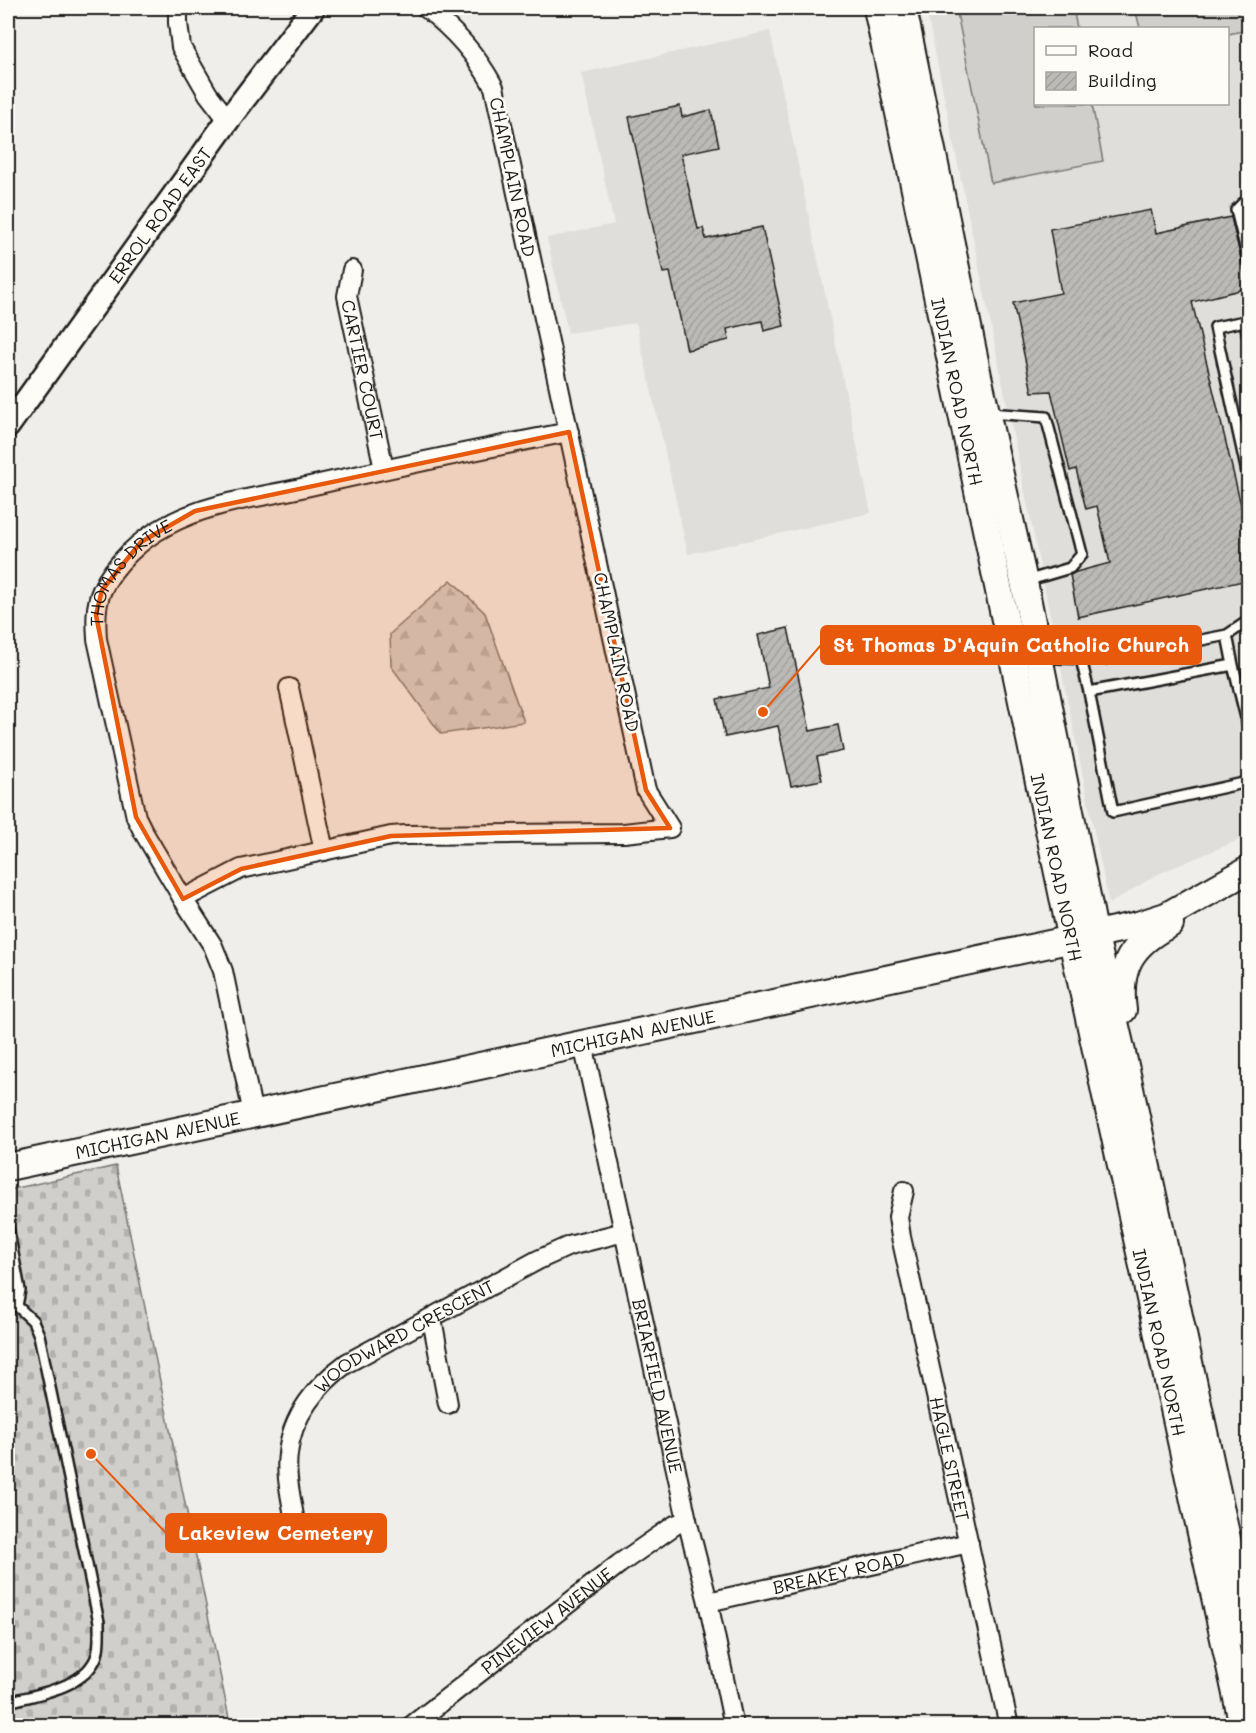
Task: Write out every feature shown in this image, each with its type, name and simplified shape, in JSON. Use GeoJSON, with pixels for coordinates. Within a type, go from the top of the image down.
{"type":"FeatureCollection","features":[{"type":"Feature","properties":{"kind":"main road","name":"INDIAN ROAD NORTH"},"geometry":{"type":"LineString","coordinates":[[877,8],[1083,938],[1243,1725]]}},
{"type":"Feature","properties":{"kind":"main road","name":"INDIAN ROAD NORTH"},"geometry":{"type":"LineString","coordinates":[[903,8],[986,413],[1024,582],[1038,655],[1083,938],[1126,1070],[1248,1636]]}},
{"type":"Feature","properties":{"kind":"main road","name":"MICHIGAN AVENUE"},"geometry":{"type":"LineString","coordinates":[[8,1167],[1156,921],[1242,874]]}},
{"type":"Feature","properties":{"kind":"main road"},"geometry":{"type":"LineString","coordinates":[[1126,1070],[1121,983],[1127,962],[1133,952],[1155,932],[1208,904],[1242,874]]}},
{"type":"Feature","properties":{"kind":"street"},"geometry":{"type":"LineString","coordinates":[[178,8],[177,23],[181,47],[208,94],[228,120]]}},
{"type":"Feature","properties":{"kind":"street","name":"ERROL ROAD EAST"},"geometry":{"type":"LineString","coordinates":[[8,426],[228,120],[313,8]]}},
{"type":"Feature","properties":{"kind":"street","name":"CHAMPLAIN ROAD"},"geometry":{"type":"LineString","coordinates":[[183,899],[241,868],[375,839],[405,835],[624,833],[670,828],[646,790],[494,87],[483,66],[452,29],[426,8]]}},
{"type":"Feature","properties":{"kind":"street","name":"CARTIER COURT"},"geometry":{"type":"LineString","coordinates":[[352,270],[347,296],[384,469]]}},
{"type":"Feature","properties":{"kind":"street","name":"THOMAS DRIVE"},"geometry":{"type":"LineString","coordinates":[[253,1114],[223,971],[213,946],[136,817],[97,639],[96,615],[102,590],[116,569],[141,543],[164,527],[195,511],[384,469],[569,432]]}},
{"type":"Feature","properties":{"kind":"street"},"geometry":{"type":"LineString","coordinates":[[289,688],[324,851]]}},
{"type":"Feature","properties":{"kind":"street","name":"BRIARFIELD AVENUE"},"geometry":{"type":"LineString","coordinates":[[583,1044],[734,1725]]}},
{"type":"Feature","properties":{"kind":"street","name":"HAGLE STREET"},"geometry":{"type":"LineString","coordinates":[[904,1191],[898,1217],[901,1237],[1009,1725]]}},
{"type":"Feature","properties":{"kind":"street","name":"WOODWARD CRESCENT"},"geometry":{"type":"LineString","coordinates":[[295,1523],[289,1484],[288,1453],[296,1425],[310,1399],[331,1375],[347,1363],[556,1252],[569,1246],[624,1232]]}},
{"type":"Feature","properties":{"kind":"street"},"geometry":{"type":"LineString","coordinates":[[432,1318],[448,1404]]}},
{"type":"Feature","properties":{"kind":"street","name":"PINEVIEW AVENUE"},"geometry":{"type":"LineString","coordinates":[[411,1725],[619,1564],[675,1525],[687,1520]]}},
{"type":"Feature","properties":{"kind":"street","name":"BREAKEY ROAD"},"geometry":{"type":"LineString","coordinates":[[708,1602],[969,1543]]}},
{"type":"Feature","properties":{"kind":"lane"},"geometry":{"type":"LineString","coordinates":[[1248,202],[1243,203],[1236,210],[1248,260]]}},
{"type":"Feature","properties":{"kind":"lane"},"geometry":{"type":"LineString","coordinates":[[1248,337],[1247,319],[1215,327],[1248,477]]}},
{"type":"Feature","properties":{"kind":"lane"},"geometry":{"type":"LineString","coordinates":[[986,413],[1046,417],[1082,554],[1070,568],[1024,582]]}},
{"type":"Feature","properties":{"kind":"lane"},"geometry":{"type":"LineString","coordinates":[[1038,655],[1104,659],[1227,635],[1248,621]]}},
{"type":"Feature","properties":{"kind":"lane"},"geometry":{"type":"LineString","coordinates":[[1227,635],[1248,726]]}},
{"type":"Feature","properties":{"kind":"lane"},"geometry":{"type":"LineString","coordinates":[[1081,659],[1113,812],[1248,782]]}},
{"type":"Feature","properties":{"kind":"lane"},"geometry":{"type":"LineString","coordinates":[[1089,692],[1233,665]]}},
{"type":"Feature","properties":{"kind":"lane"},"geometry":{"type":"LineString","coordinates":[[8,1227],[20,1290],[17,1306],[8,1313]]}},
{"type":"Feature","properties":{"kind":"lane"},"geometry":{"type":"LineString","coordinates":[[8,1702],[72,1683],[83,1676],[97,1655],[99,1640],[99,1622],[39,1335],[33,1321],[17,1306]]}},
{"type":"Feature","properties":{"kind":"highlighted area"},"geometry":{"type":"Polygon","coordinates":[[[569,432],[646,790],[670,828],[391,836],[241,869],[183,899],[136,817],[96,615],[102,590],[141,542],[195,511],[569,432]]]}},
{"type":"Feature","properties":{"kind":"shaded area"},"geometry":{"type":"Polygon","coordinates":[[[926,8],[1248,8],[1248,196],[1237,199],[1248,243],[1248,633],[1246,634],[1248,644],[1248,836],[1158,874],[1109,904],[926,8]]]}},
{"type":"Feature","properties":{"kind":"shaded area"},"geometry":{"type":"Polygon","coordinates":[[[770,31],[871,513],[688,554],[636,323],[568,333],[547,238],[614,224],[581,73],[770,31]]]}},
{"type":"Feature","properties":{"kind":"green space"},"geometry":{"type":"Polygon","coordinates":[[[956,8],[1073,8],[1077,27],[1034,27],[1034,105],[1092,105],[1103,161],[991,183],[956,8]]]}},
{"type":"Feature","properties":{"kind":"green space"},"geometry":{"type":"Polygon","coordinates":[[[1135,8],[1248,8],[1248,30],[1229,34],[1229,27],[1140,27],[1135,8]]]}},
{"type":"Feature","properties":{"kind":"green space"},"geometry":{"type":"Polygon","coordinates":[[[451,580],[485,613],[524,722],[441,734],[391,666],[390,634],[451,580]]]}},
{"type":"Feature","properties":{"kind":"green space"},"geometry":{"type":"Polygon","coordinates":[[[116,1166],[229,1718],[218,1725],[8,1725],[8,1190],[116,1166]]]}},
{"type":"Feature","properties":{"kind":"building"},"geometry":{"type":"Polygon","coordinates":[[[680,106],[682,117],[711,110],[719,146],[681,154],[698,229],[703,228],[706,239],[762,227],[784,326],[764,331],[762,321],[727,329],[729,340],[687,350],[670,272],[663,273],[629,117],[680,106]]]}},
{"type":"Feature","properties":{"kind":"building"},"geometry":{"type":"Polygon","coordinates":[[[1151,210],[1156,233],[1231,217],[1248,288],[1192,302],[1248,534],[1248,580],[1078,617],[1070,575],[1110,563],[1097,506],[1086,509],[1076,469],[1070,471],[1051,391],[1032,392],[1013,303],[1061,293],[1050,229],[1151,210]]]}},
{"type":"Feature","properties":{"kind":"building"},"geometry":{"type":"Polygon","coordinates":[[[788,628],[810,731],[838,725],[843,751],[817,757],[822,780],[791,786],[778,726],[725,737],[717,699],[769,688],[758,635],[788,628]]]}},
{"type":"Feature","properties":{"kind":"place","name":"St Thomas D'Aquin Catholic Church"},"geometry":{"type":"Point","coordinates":[763,712]}},
{"type":"Feature","properties":{"kind":"place","name":"Lakeview Cemetery"},"geometry":{"type":"Point","coordinates":[91,1454]}}]}
